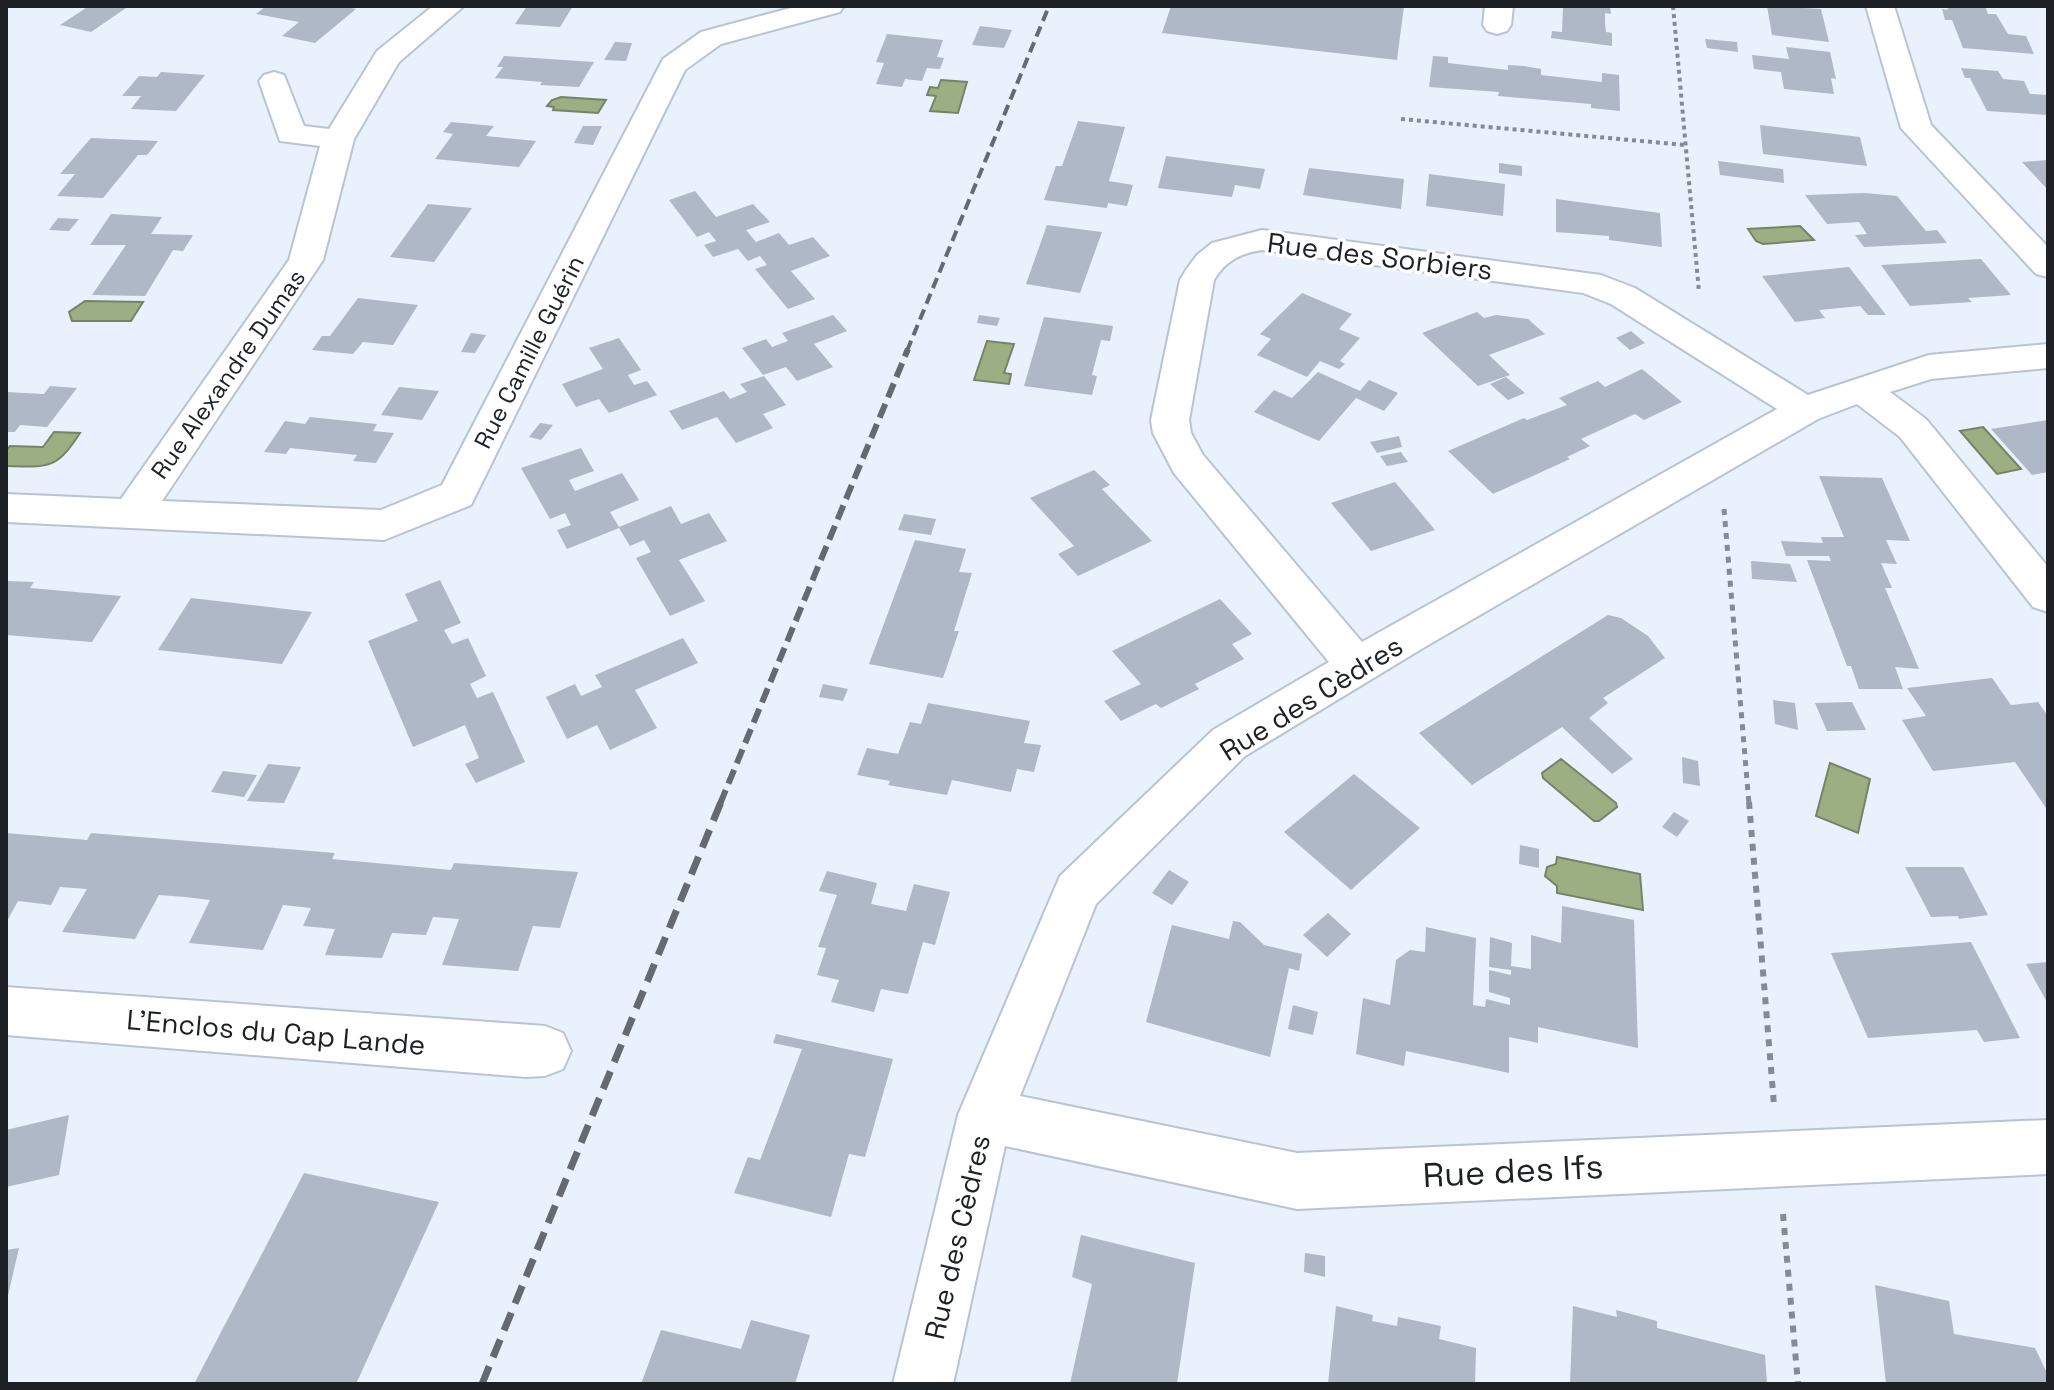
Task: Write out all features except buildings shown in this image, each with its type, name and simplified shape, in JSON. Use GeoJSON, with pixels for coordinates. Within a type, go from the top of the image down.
{"type":"FeatureCollection","features":[{"type":"Feature","properties":{"kind":"street","name":"Rue Alexandre Dumas"},"geometry":{"type":"LineString","coordinates":[[131,515],[306,260],[338,139],[387,57],[450,6]]}},
{"type":"Feature","properties":{"kind":"street","name":"Rue Camille Guérin"},"geometry":{"type":"LineString","coordinates":[[131,515],[384,525],[457,495],[673,65],[711,38],[830,6]]}},
{"type":"Feature","properties":{"kind":"street"},"geometry":{"type":"LineString","coordinates":[[1880,6],[1916,128],[2048,267]]}},
{"type":"Feature","properties":{"kind":"street"},"geometry":{"type":"LineString","coordinates":[[274,81],[291,134],[338,139]]}},
{"type":"Feature","properties":{"kind":"street","name":"Rue des Sorbiers"},"geometry":{"type":"LineString","coordinates":[[1357,666],[1188,463],[1172,433],[1172,404],[1197,280],[1213,256],[1243,242],[1262,240],[1589,283],[1623,296],[1805,410]]}},
{"type":"Feature","properties":{"kind":"street","name":"Rue des Cèdres"},"geometry":{"type":"LineString","coordinates":[[923,1384],[985,1115],[1077,891],[1229,743],[1720,456],[1805,410],[1861,388],[1929,367],[2048,356]]}},
{"type":"Feature","properties":{"kind":"street"},"geometry":{"type":"LineString","coordinates":[[1861,388],[1913,428],[2048,596]]}},
{"type":"Feature","properties":{"kind":"street"},"geometry":{"type":"LineString","coordinates":[[6,508],[131,515]]}},
{"type":"Feature","properties":{"kind":"street","name":"L'Enclos du Cap Lande"},"geometry":{"type":"LineString","coordinates":[[6,1011],[526,1052],[545,1051]]}},
{"type":"Feature","properties":{"kind":"street","name":"Rue des Ifs"},"geometry":{"type":"LineString","coordinates":[[985,1115],[1297,1181],[2048,1147]]}},
{"type":"Feature","properties":{"kind":"path"},"geometry":{"type":"LineString","coordinates":[[1673,6],[1704,345]]}},
{"type":"Feature","properties":{"kind":"path"},"geometry":{"type":"LineString","coordinates":[[1401,119],[1685,145]]}},
{"type":"Feature","properties":{"kind":"path"},"geometry":{"type":"LineString","coordinates":[[1720,456],[1798,1384]]}},
{"type":"Feature","properties":{"kind":"shaded area"},"geometry":{"type":"Polygon","coordinates":[[[941,80],[967,82],[958,113],[930,111],[936,96],[927,95],[930,87],[938,88],[941,80]]]}},
{"type":"Feature","properties":{"kind":"shaded area"},"geometry":{"type":"Polygon","coordinates":[[[561,97],[606,100],[598,113],[553,110],[554,107],[547,106],[561,97]]]}},
{"type":"Feature","properties":{"kind":"shaded area"},"geometry":{"type":"Polygon","coordinates":[[[1800,226],[1814,240],[1763,244],[1756,241],[1748,229],[1800,226]]]}},
{"type":"Feature","properties":{"kind":"shaded area"},"geometry":{"type":"Polygon","coordinates":[[[85,301],[143,302],[131,321],[72,321],[69,312],[85,301]]]}},
{"type":"Feature","properties":{"kind":"shaded area"},"geometry":{"type":"Polygon","coordinates":[[[987,341],[1014,344],[1004,373],[1011,374],[1009,384],[974,380],[987,341]]]}},
{"type":"Feature","properties":{"kind":"shaded area"},"geometry":{"type":"Polygon","coordinates":[[[1983,427],[2021,469],[1997,474],[1960,431],[1983,427]]]}},
{"type":"Feature","properties":{"kind":"shaded area"},"geometry":{"type":"Polygon","coordinates":[[[54,432],[80,433],[64,454],[50,464],[6,466],[6,451],[10,446],[43,447],[54,432]]]}},
{"type":"Feature","properties":{"kind":"shaded area"},"geometry":{"type":"Polygon","coordinates":[[[1561,759],[1617,807],[1599,821],[1594,821],[1543,778],[1542,773],[1561,759]]]}},
{"type":"Feature","properties":{"kind":"shaded area"},"geometry":{"type":"Polygon","coordinates":[[[1830,763],[1870,779],[1858,833],[1816,816],[1830,763]]]}},
{"type":"Feature","properties":{"kind":"shaded area"},"geometry":{"type":"Polygon","coordinates":[[[1557,857],[1640,874],[1643,910],[1557,893],[1557,886],[1545,876],[1547,867],[1556,864],[1557,857]]]}},
{"type":"Feature","properties":{"kind":"railway"},"geometry":{"type":"LineString","coordinates":[[907,351],[1049,6]]}},
{"type":"Feature","properties":{"kind":"railway"},"geometry":{"type":"LineString","coordinates":[[720,804],[908,349]]}},
{"type":"Feature","properties":{"kind":"railway"},"geometry":{"type":"LineString","coordinates":[[482,1384],[721,802]]}}]}
